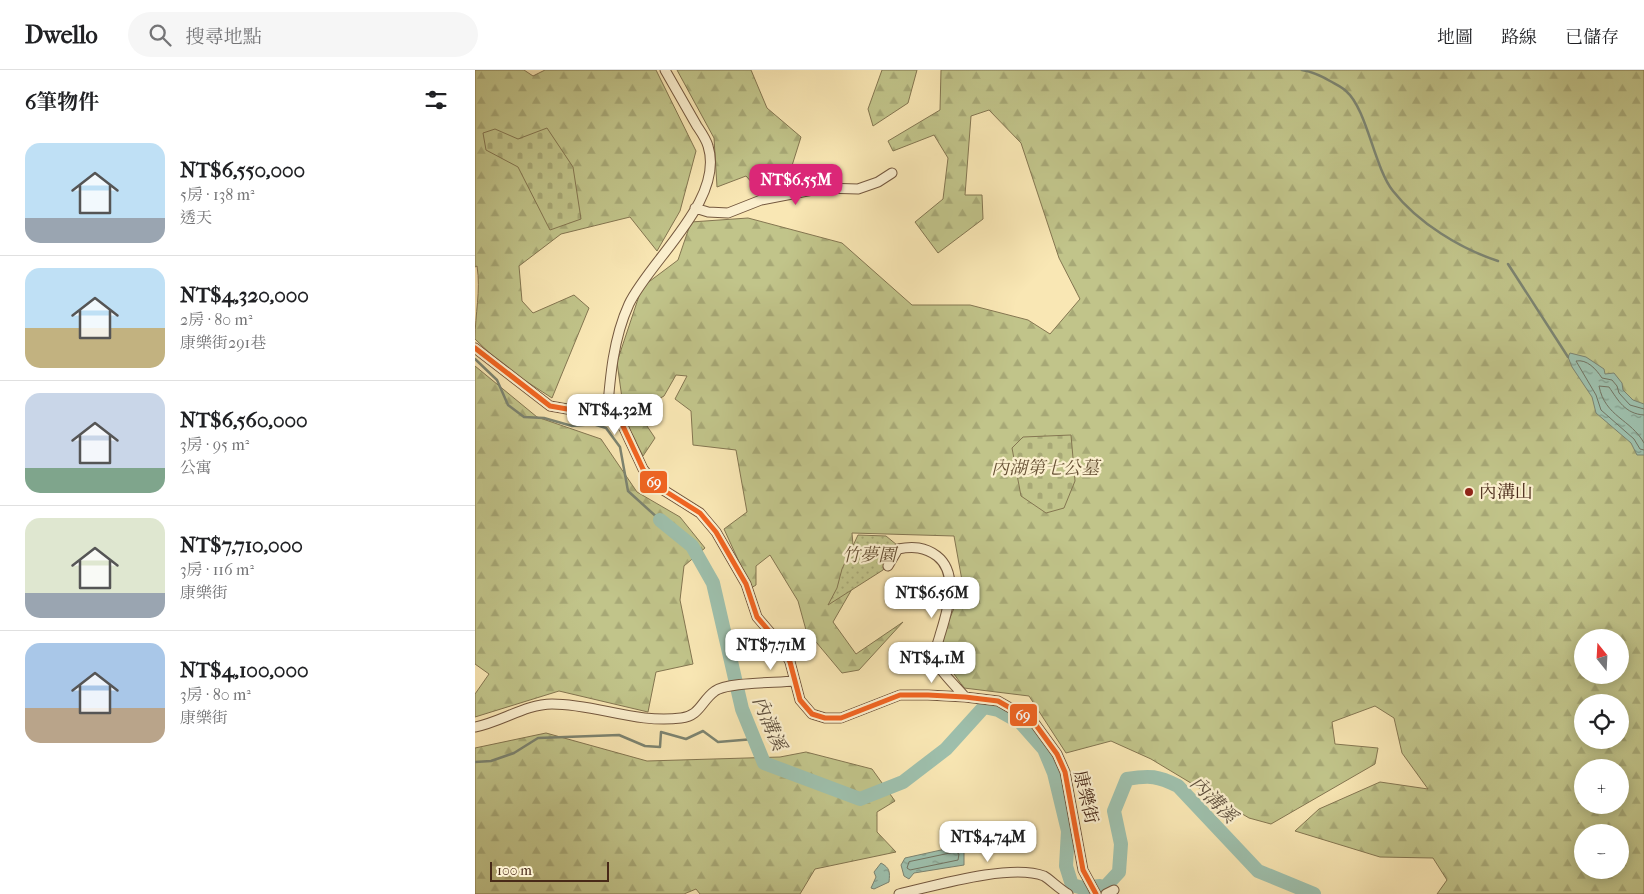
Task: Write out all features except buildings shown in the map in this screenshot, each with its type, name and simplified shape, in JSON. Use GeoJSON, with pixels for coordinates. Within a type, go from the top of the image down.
{"type":"FeatureCollection","features":[{"type":"Feature","properties":{"kind":"street"},"geometry":{"type":"LineString","coordinates":[[475,348],[550,406],[607,416],[612,362],[628,306],[644,277],[667,252],[695,208],[710,175],[709,146],[665,70]]}},
{"type":"Feature","properties":{"kind":"street"},"geometry":{"type":"LineString","coordinates":[[695,208],[708,212],[728,213],[761,200],[816,189],[839,187],[859,189],[878,182],[892,173]]}},
{"type":"Feature","properties":{"kind":"street","name":"康樂街"},"geometry":{"type":"LineString","coordinates":[[607,416],[622,424],[643,469],[657,486],[700,513],[716,532],[745,584],[757,617],[781,645],[790,662],[800,700],[812,714],[825,718],[841,718],[900,695],[965,697],[998,701],[1019,711],[1033,721],[1048,740],[1065,772],[1083,870],[1095,893]]}},
{"type":"Feature","properties":{"kind":"street"},"geometry":{"type":"LineString","coordinates":[[888,566],[898,549],[913,546],[932,552],[944,562],[949,572],[949,596],[935,652],[936,662],[965,697]]}},
{"type":"Feature","properties":{"kind":"street"},"geometry":{"type":"LineString","coordinates":[[475,727],[537,706],[550,704],[573,705],[653,720],[689,717],[698,712],[715,691],[729,684],[750,685],[794,681]]}},
{"type":"Feature","properties":{"kind":"street"},"geometry":{"type":"LineString","coordinates":[[899,894],[974,877],[1019,872],[1045,876],[1056,887],[1068,894]]}},
{"type":"Feature","properties":{"kind":"green space"},"geometry":{"type":"Polygon","coordinates":[[[475,70],[524,70],[533,76],[545,70],[656,70],[696,151],[680,211],[657,251],[630,217],[561,234],[519,266],[522,301],[533,313],[574,295],[589,308],[552,398],[504,367],[475,339],[478,284],[477,266],[475,267],[475,70]]]}},
{"type":"Feature","properties":{"kind":"green space"},"geometry":{"type":"Polygon","coordinates":[[[677,70],[751,70],[767,108],[801,137],[784,191],[762,194],[746,176],[717,187],[714,138],[677,70]]]}},
{"type":"Feature","properties":{"kind":"green space"},"geometry":{"type":"Polygon","coordinates":[[[882,70],[917,70],[908,103],[873,126],[868,109],[882,70]]]}},
{"type":"Feature","properties":{"kind":"green space"},"geometry":{"type":"Polygon","coordinates":[[[941,70],[1644,70],[1644,894],[1437,894],[1447,880],[1433,858],[1380,857],[1295,831],[1319,809],[1380,782],[1428,789],[1402,753],[1394,718],[1375,706],[1332,722],[1335,744],[1378,748],[1375,764],[1271,824],[1249,818],[1151,759],[1111,741],[1066,753],[1029,696],[964,688],[937,650],[963,586],[954,536],[852,533],[856,582],[833,622],[856,654],[903,622],[859,670],[842,673],[806,630],[798,601],[770,555],[756,566],[756,585],[751,588],[724,529],[747,512],[736,450],[693,445],[691,411],[675,399],[687,376],[676,375],[664,396],[637,411],[655,438],[643,456],[625,420],[617,362],[642,287],[678,260],[691,222],[748,218],[842,243],[912,305],[970,305],[1028,320],[1050,334],[1080,299],[1059,258],[1021,143],[989,110],[971,116],[965,195],[982,195],[983,219],[938,253],[915,222],[943,199],[948,158],[934,135],[893,151],[888,141],[940,110],[941,70]]]}},
{"type":"Feature","properties":{"kind":"green space"},"geometry":{"type":"Polygon","coordinates":[[[547,128],[573,167],[581,219],[550,230],[518,167],[486,150],[483,133],[495,129],[518,139],[547,128]]]}},
{"type":"Feature","properties":{"kind":"green space"},"geometry":{"type":"Polygon","coordinates":[[[475,366],[537,417],[601,439],[637,492],[680,517],[705,548],[684,566],[680,600],[693,664],[656,672],[648,712],[559,691],[475,717],[475,694],[489,674],[475,664],[475,366]]]}},
{"type":"Feature","properties":{"kind":"green space","name":"內湖第七公墓"},"geometry":{"type":"Polygon","coordinates":[[[1071,435],[1075,481],[1064,508],[1046,513],[1021,496],[1012,448],[1023,437],[1071,435]]]}},
{"type":"Feature","properties":{"kind":"green space","name":"竹夢園"},"geometry":{"type":"Polygon","coordinates":[[[858,535],[886,536],[897,545],[883,570],[828,605],[837,588],[842,569],[858,535]]]}},
{"type":"Feature","properties":{"kind":"green space"},"geometry":{"type":"Polygon","coordinates":[[[546,733],[647,761],[780,757],[806,752],[872,769],[895,801],[877,812],[877,832],[896,852],[815,869],[800,894],[700,894],[696,889],[684,894],[475,894],[475,748],[546,733]]]}},
{"type":"Feature","properties":{"kind":"water"},"geometry":{"type":"Polygon","coordinates":[[[1570,353],[1586,357],[1604,369],[1605,374],[1614,373],[1622,383],[1623,390],[1633,400],[1644,404],[1644,455],[1637,455],[1631,443],[1596,413],[1592,397],[1572,367],[1568,357],[1570,353]]]}},
{"type":"Feature","properties":{"kind":"water"},"geometry":{"type":"Polygon","coordinates":[[[959,846],[964,852],[964,865],[914,873],[909,879],[904,876],[901,865],[905,858],[959,846]]]}},
{"type":"Feature","properties":{"kind":"water"},"geometry":{"type":"Polygon","coordinates":[[[881,863],[889,871],[889,882],[874,889],[871,888],[876,877],[874,872],[881,863]]]}},
{"type":"Feature","properties":{"kind":"waterway"},"geometry":{"type":"LineString","coordinates":[[1302,70],[1323,77],[1346,91],[1353,99],[1360,111],[1386,181],[1403,203],[1441,234],[1469,250],[1498,261]]}},
{"type":"Feature","properties":{"kind":"waterway"},"geometry":{"type":"LineString","coordinates":[[1508,264],[1568,357]]}},
{"type":"Feature","properties":{"kind":"waterway","name":"內溝溪"},"geometry":{"type":"LineString","coordinates":[[475,359],[497,380],[508,405],[524,417],[544,418],[572,426],[593,424],[606,428],[620,447],[628,491],[660,520]]}},
{"type":"Feature","properties":{"kind":"waterway","name":"內溝溪"},"geometry":{"type":"LineString","coordinates":[[660,520],[692,546],[713,583],[742,709],[764,763],[860,799],[903,782],[946,749],[984,707],[998,710],[1021,723],[1044,749],[1054,773],[1068,831],[1066,866],[1072,885],[1083,888],[1100,886]]}},
{"type":"Feature","properties":{"kind":"waterway"},"geometry":{"type":"LineString","coordinates":[[475,762],[491,761],[514,753],[538,738],[619,735],[645,746],[660,747],[661,732],[686,739],[703,731],[718,742],[754,739]]}},
{"type":"Feature","properties":{"kind":"waterway","name":"內溝溪"},"geometry":{"type":"LineString","coordinates":[[1106,886],[1119,872],[1121,844],[1114,811],[1127,779],[1148,777],[1159,778],[1178,786],[1258,871],[1314,894]]}},
{"type":"Feature","properties":{"kind":"transit line","name":"69"},"geometry":{"type":"LineString","coordinates":[[475,348],[550,406],[607,416],[622,424],[643,469],[657,486],[700,513],[716,532],[746,584],[757,617],[781,645],[790,662],[800,700],[812,714],[825,718],[841,718],[900,695],[928,695],[998,701],[1033,721],[1057,754],[1065,772],[1083,870],[1096,894]]}},
{"type":"Feature","properties":{"kind":"place","name":"內溝山"},"geometry":{"type":"Point","coordinates":[1469,492]}}]}
